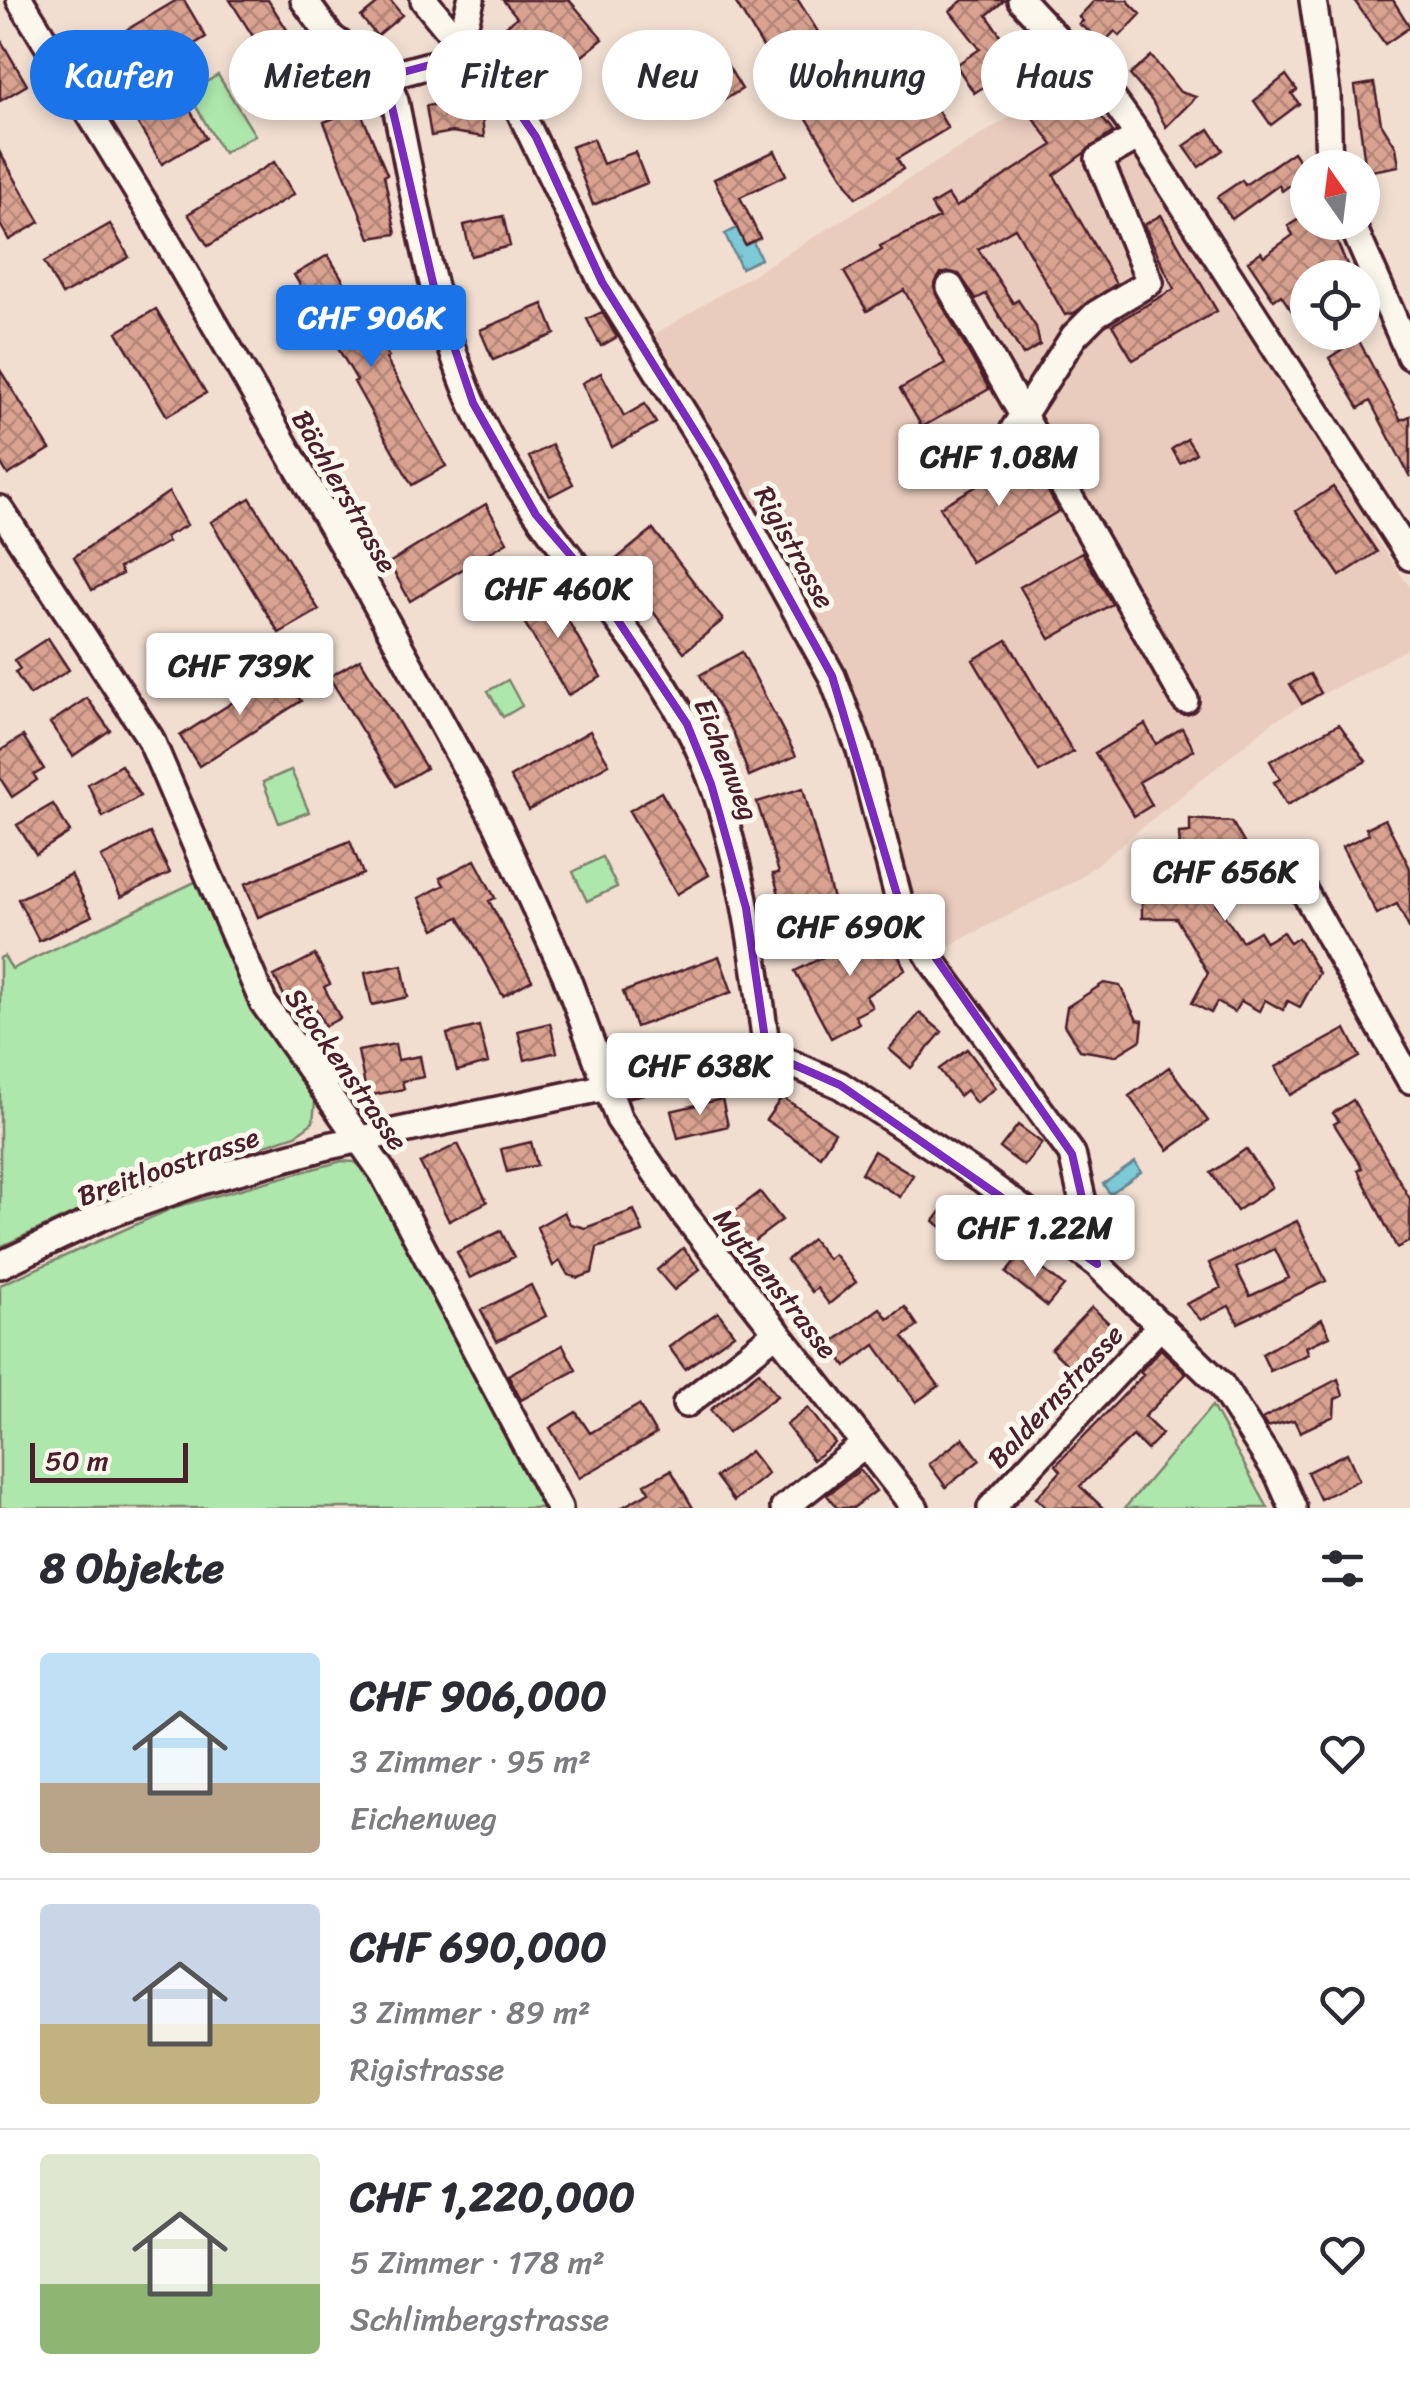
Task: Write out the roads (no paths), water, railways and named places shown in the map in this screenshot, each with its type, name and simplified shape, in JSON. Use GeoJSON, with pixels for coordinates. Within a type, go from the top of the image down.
{"type":"FeatureCollection","features":[{"type":"Feature","properties":{"kind":"street","name":"Bächlerstrasse"},"geometry":{"type":"LineString","coordinates":[[20,0],[151,214],[346,550],[498,826],[565,973],[606,1085]]}},
{"type":"Feature","properties":{"kind":"street"},"geometry":{"type":"LineString","coordinates":[[304,0],[326,30]]}},
{"type":"Feature","properties":{"kind":"street"},"geometry":{"type":"LineString","coordinates":[[424,0],[443,30]]}},
{"type":"Feature","properties":{"kind":"street"},"geometry":{"type":"LineString","coordinates":[[463,30],[472,0]]}},
{"type":"Feature","properties":{"kind":"street"},"geometry":{"type":"LineString","coordinates":[[1021,0],[1111,97],[1140,136],[1410,558]]}},
{"type":"Feature","properties":{"kind":"street"},"geometry":{"type":"LineString","coordinates":[[1313,0],[1327,90],[1329,150]]}},
{"type":"Feature","properties":{"kind":"street","name":"Eichenweg"},"geometry":{"type":"LineString","coordinates":[[399,120],[434,287],[473,403],[536,515],[589,577],[687,724],[711,784],[746,908],[767,1053]]}},
{"type":"Feature","properties":{"kind":"street","name":"Rigistrasse"},"geometry":{"type":"LineString","coordinates":[[524,120],[536,137],[602,282],[714,460],[832,676],[860,750],[901,908],[932,961],[1072,1154],[1097,1264]]}},
{"type":"Feature","properties":{"kind":"street"},"geometry":{"type":"LineString","coordinates":[[1016,425],[1074,336],[1096,314],[1150,282],[1099,159],[1140,136]]}},
{"type":"Feature","properties":{"kind":"street"},"geometry":{"type":"LineString","coordinates":[[1359,240],[1410,356]]}},
{"type":"Feature","properties":{"kind":"street"},"geometry":{"type":"LineString","coordinates":[[950,287],[1016,425],[1185,700]]}},
{"type":"Feature","properties":{"kind":"street","name":"Stockenstrasse"},"geometry":{"type":"LineString","coordinates":[[0,509],[150,738],[274,1022],[361,1141],[400,1202],[559,1508]]}},
{"type":"Feature","properties":{"kind":"street"},"geometry":{"type":"LineString","coordinates":[[1291,868],[1410,1080]]}},
{"type":"Feature","properties":{"kind":"street","name":"Breitloostrasse"},"geometry":{"type":"LineString","coordinates":[[0,1266],[101,1217],[202,1181],[606,1085],[767,1053]]}},
{"type":"Feature","properties":{"kind":"street"},"geometry":{"type":"LineString","coordinates":[[767,1053],[840,1085],[982,1179],[1097,1264],[1221,1385],[1279,1476],[1293,1508]]}},
{"type":"Feature","properties":{"kind":"street","name":"Mythenstrasse"},"geometry":{"type":"LineString","coordinates":[[606,1085],[619,1119],[684,1214],[915,1508]]}},
{"type":"Feature","properties":{"kind":"street","name":"Baldernstrasse"},"geometry":{"type":"LineString","coordinates":[[992,1508],[1161,1325]]}},
{"type":"Feature","properties":{"kind":"street"},"geometry":{"type":"LineString","coordinates":[[686,1404],[777,1332]]}},
{"type":"Feature","properties":{"kind":"street"},"geometry":{"type":"LineString","coordinates":[[784,1508],[865,1444]]}},
{"type":"Feature","properties":{"kind":"water"},"geometry":{"type":"Polygon","coordinates":[[[745,224],[761,259],[741,268],[725,234],[745,224]]]}},
{"type":"Feature","properties":{"kind":"water"},"geometry":{"type":"Polygon","coordinates":[[[1135,1162],[1141,1172],[1110,1194],[1103,1184],[1135,1162]]]}}]}
